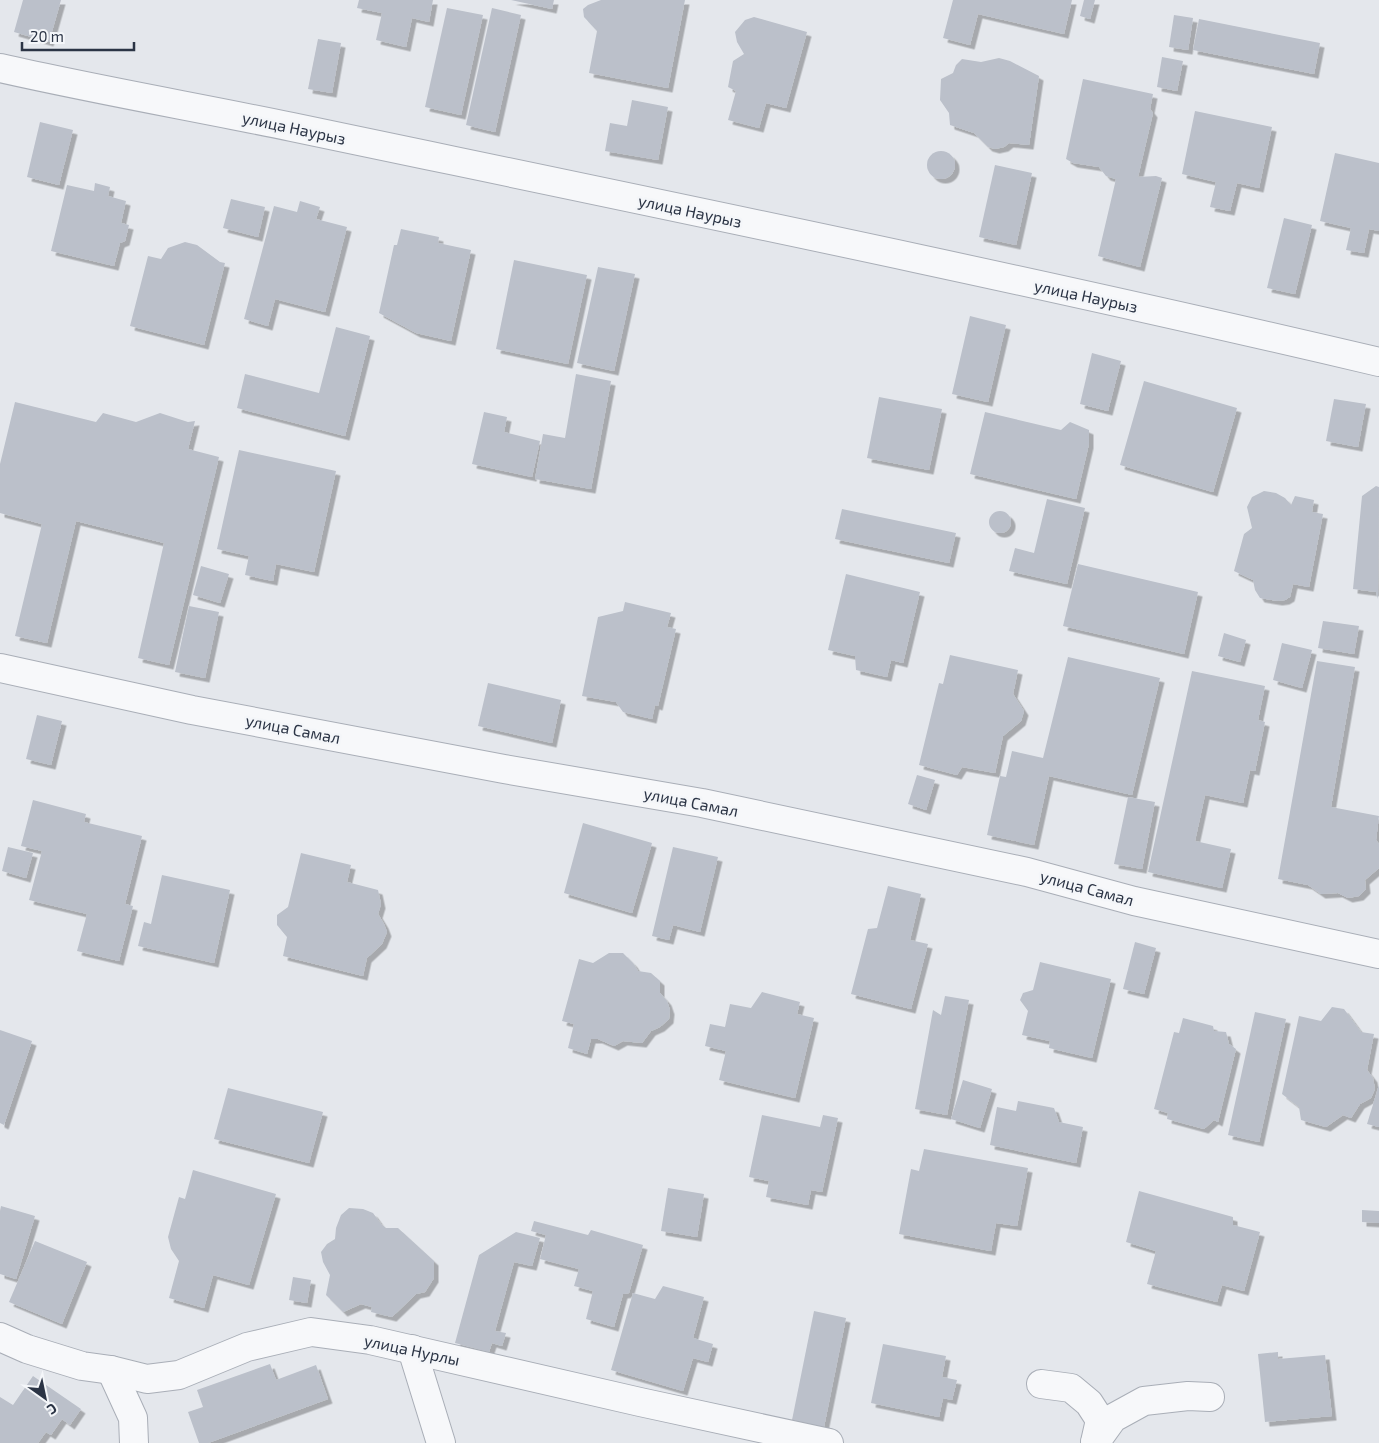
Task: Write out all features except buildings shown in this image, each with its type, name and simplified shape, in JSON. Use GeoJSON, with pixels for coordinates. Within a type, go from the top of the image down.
{"type":"FeatureCollection","features":[{"type":"Feature","properties":{"kind":"street","name":"улица Наурыз"},"geometry":{"type":"LineString","coordinates":[[0,68],[288,126],[851,245],[1379,362]]}},
{"type":"Feature","properties":{"kind":"street","name":"улица Самал"},"geometry":{"type":"LineString","coordinates":[[0,668],[192,710],[711,806],[1027,872],[1134,901],[1379,954]]}},
{"type":"Feature","properties":{"kind":"street","name":"улица Нурлы"},"geometry":{"type":"LineString","coordinates":[[0,1337],[27,1349],[82,1366],[111,1370],[147,1379],[179,1375],[247,1347],[311,1332],[370,1340],[829,1443]]}},
{"type":"Feature","properties":{"kind":"street"},"geometry":{"type":"LineString","coordinates":[[412,1349],[441,1443]]}},
{"type":"Feature","properties":{"kind":"street"},"geometry":{"type":"LineString","coordinates":[[111,1370],[133,1418],[134,1443]]}},
{"type":"Feature","properties":{"kind":"street"},"geometry":{"type":"LineString","coordinates":[[1041,1384],[1071,1388],[1090,1403],[1100,1420],[1095,1442]]}},
{"type":"Feature","properties":{"kind":"street"},"geometry":{"type":"LineString","coordinates":[[1095,1442],[1113,1418],[1144,1401],[1188,1396],[1210,1398]]}}]}
